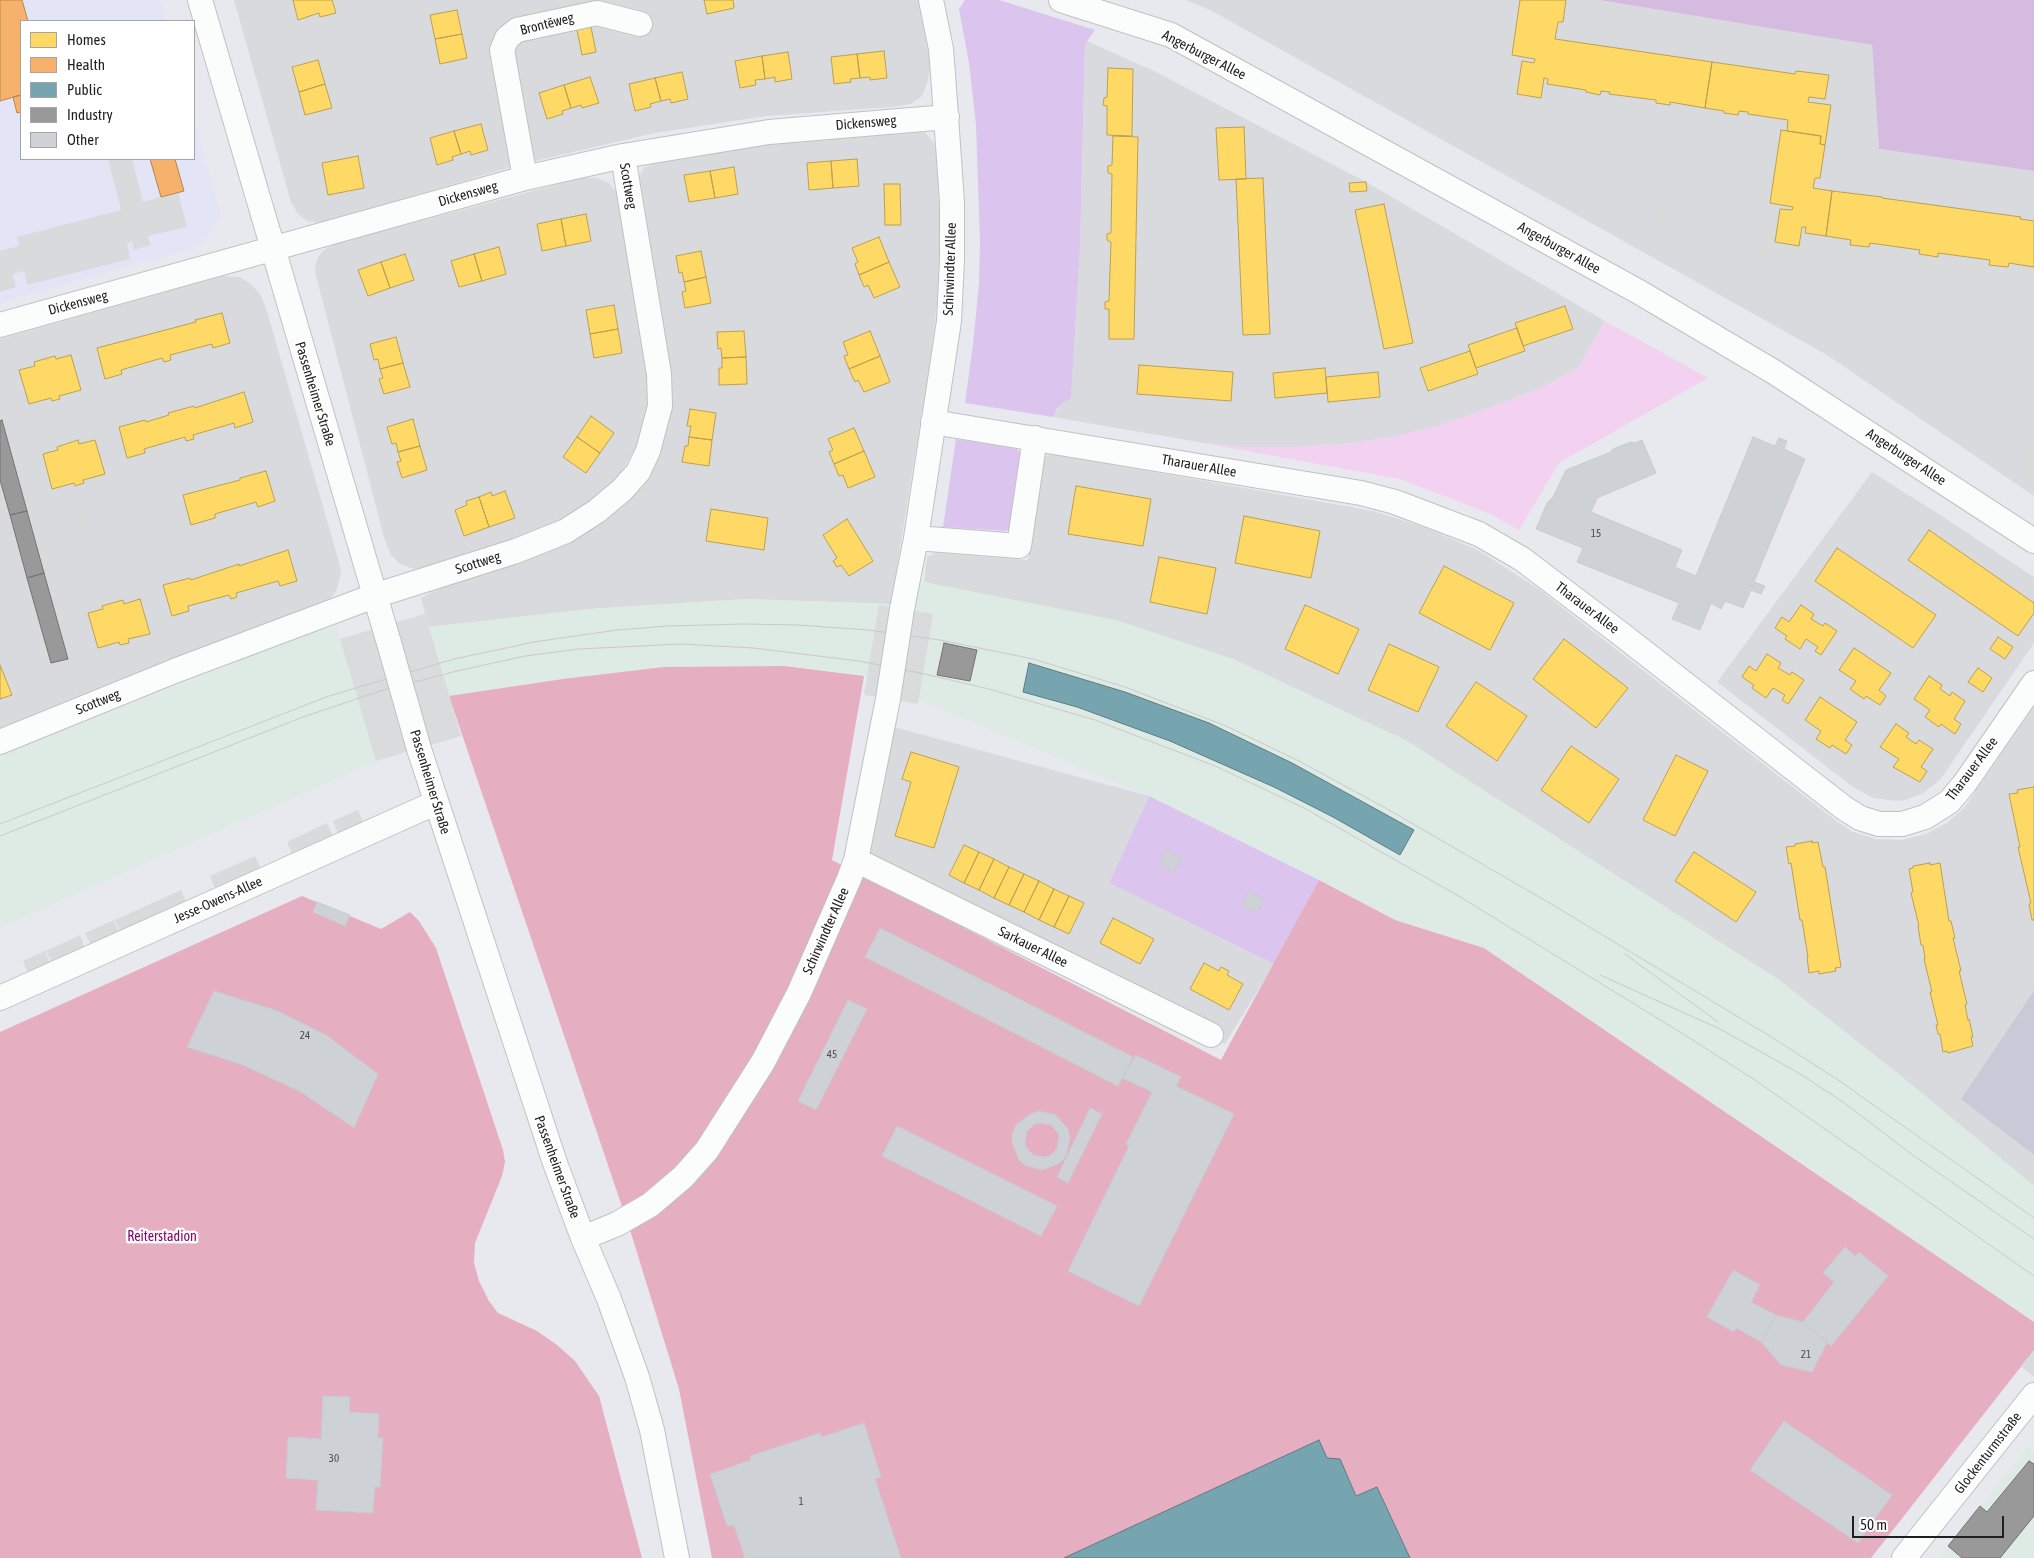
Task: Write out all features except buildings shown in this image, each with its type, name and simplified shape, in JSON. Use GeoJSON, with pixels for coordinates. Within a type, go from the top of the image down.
{"type":"FeatureCollection","features":[{"type":"Feature","properties":{"kind":"street","name":"Passenheimer Straße"},"geometry":{"type":"LineString","coordinates":[[200,0],[436,803],[528,1086],[583,1238],[609,1299],[637,1377],[652,1430],[677,1558]]}},
{"type":"Feature","properties":{"kind":"street","name":"Schirwindter Allee"},"geometry":{"type":"LineString","coordinates":[[583,1238],[617,1224],[650,1205],[682,1177],[707,1150],[763,1062],[799,993],[856,860],[888,699],[902,609],[916,538],[949,321],[952,202],[941,49],[931,0]]}},
{"type":"Feature","properties":{"kind":"street","name":"Angerburger Allee"},"geometry":{"type":"LineString","coordinates":[[1061,0],[1171,35],[1639,292],[1774,372],[2034,541]]}},
{"type":"Feature","properties":{"kind":"street","name":"Brontëweg"},"geometry":{"type":"LineString","coordinates":[[525,178],[502,50],[507,38],[517,30],[597,13],[640,24]]}},
{"type":"Feature","properties":{"kind":"street","name":"Dickensweg"},"geometry":{"type":"LineString","coordinates":[[0,325],[525,178],[622,156],[768,132],[947,117]]}},
{"type":"Feature","properties":{"kind":"street","name":"Scottweg"},"geometry":{"type":"LineString","coordinates":[[0,742],[177,670],[374,596],[516,551],[566,531],[597,511],[622,490],[638,472],[648,451],[660,406],[659,374],[622,156]]}},
{"type":"Feature","properties":{"kind":"street","name":"Tharauer Allee"},"geometry":{"type":"LineString","coordinates":[[933,422],[1361,494],[1396,502],[1479,534],[1522,559],[1844,808],[1860,818],[1879,824],[1902,824],[1925,817],[1949,802],[1965,783],[2034,682]]}},
{"type":"Feature","properties":{"kind":"street"},"geometry":{"type":"LineString","coordinates":[[916,538],[1019,546],[1034,438]]}},
{"type":"Feature","properties":{"kind":"street","name":"Jesse-Owens-Allee"},"geometry":{"type":"LineString","coordinates":[[0,998],[436,803]]}},
{"type":"Feature","properties":{"kind":"street","name":"Sarkauer Allee"},"geometry":{"type":"LineString","coordinates":[[856,860],[1211,1035]]}},
{"type":"Feature","properties":{"kind":"street","name":"Glockenturmstraße"},"geometry":{"type":"LineString","coordinates":[[1904,1558],[2034,1395]]}},
{"type":"Feature","properties":{"kind":"shaded area"},"geometry":{"type":"Polygon","coordinates":[[[0,0],[160,0],[166,20],[20,20],[20,160],[195,160],[195,123],[221,214],[201,246],[0,303],[0,0]]]}},
{"type":"Feature","properties":{"kind":"shaded area"},"geometry":{"type":"Polygon","coordinates":[[[234,0],[919,0],[930,64],[928,81],[922,96],[911,104],[766,116],[655,133],[518,165],[321,223],[307,221],[298,214],[291,202],[234,0]]]}},
{"type":"Feature","properties":{"kind":"shaded area"},"geometry":{"type":"Polygon","coordinates":[[[965,0],[999,0],[1095,30],[1085,44],[1080,249],[1071,398],[1057,409],[1053,417],[965,403],[979,284],[980,242],[976,125],[969,63],[959,9],[965,0]]]}},
{"type":"Feature","properties":{"kind":"shaded area"},"geometry":{"type":"Polygon","coordinates":[[[1186,0],[1599,0],[1872,45],[1879,149],[2034,171],[2034,496],[1827,355],[1212,11],[1186,0]]]}},
{"type":"Feature","properties":{"kind":"shaded area"},"geometry":{"type":"Polygon","coordinates":[[[1267,0],[1484,0],[1482,18],[1517,23],[1505,100],[1779,141],[1770,203],[1793,207],[1792,210],[1780,209],[1775,242],[1799,246],[1802,227],[1806,227],[1805,233],[1851,240],[1851,245],[1869,247],[1870,243],[1920,250],[1919,255],[1937,257],[1938,253],[1990,260],[1989,265],[2008,267],[2009,263],[2034,267],[2034,303],[2028,342],[1749,301],[1754,264],[1724,260],[1728,232],[1658,222],[1662,192],[1575,179],[1579,149],[1457,131],[1444,100],[1430,98],[1434,58],[1263,33],[1267,0]]]}},
{"type":"Feature","properties":{"kind":"shaded area"},"geometry":{"type":"Polygon","coordinates":[[[1599,0],[2034,0],[2034,171],[1879,149],[1872,45],[1599,0]]]}},
{"type":"Feature","properties":{"kind":"shaded area"},"geometry":{"type":"Polygon","coordinates":[[[1087,41],[1156,72],[1366,182],[1605,321],[1578,368],[1541,388],[1438,426],[1392,437],[1344,444],[1300,447],[1239,447],[1198,442],[1053,417],[1062,404],[1071,398],[1080,249],[1085,44],[1087,41]]]}},
{"type":"Feature","properties":{"kind":"shaded area"},"geometry":{"type":"Polygon","coordinates":[[[923,130],[934,143],[937,157],[940,227],[938,294],[931,355],[891,604],[746,599],[590,609],[429,627],[421,598],[630,496],[670,370],[637,187],[638,177],[644,168],[654,163],[767,144],[923,130]]]}},
{"type":"Feature","properties":{"kind":"shaded area"},"geometry":{"type":"Polygon","coordinates":[[[108,160],[132,160],[143,202],[178,192],[187,227],[148,236],[150,245],[134,250],[132,241],[127,243],[130,259],[27,285],[24,271],[13,274],[16,287],[0,292],[0,251],[19,246],[17,237],[121,210],[108,160]]]}},
{"type":"Feature","properties":{"kind":"shaded area"},"geometry":{"type":"Polygon","coordinates":[[[581,178],[597,178],[609,183],[617,193],[621,207],[651,401],[645,428],[634,452],[606,491],[561,522],[525,537],[428,569],[414,569],[400,564],[391,555],[385,541],[316,276],[315,267],[318,257],[325,249],[335,244],[581,178]]]}},
{"type":"Feature","properties":{"kind":"shaded area"},"geometry":{"type":"Polygon","coordinates":[[[223,276],[239,277],[251,284],[260,294],[266,308],[339,562],[341,574],[337,589],[330,600],[0,731],[0,339],[223,276]]]}},
{"type":"Feature","properties":{"kind":"shaded area"},"geometry":{"type":"Polygon","coordinates":[[[1605,321],[1708,378],[1559,463],[1519,530],[1488,513],[1400,479],[1198,442],[1239,447],[1300,447],[1344,444],[1392,437],[1438,426],[1541,388],[1578,368],[1605,321]]]}},
{"type":"Feature","properties":{"kind":"shaded area"},"geometry":{"type":"Polygon","coordinates":[[[2031,435],[2034,435],[2034,477],[2025,476],[2031,435]]]}},
{"type":"Feature","properties":{"kind":"shaded area"},"geometry":{"type":"Polygon","coordinates":[[[956,439],[1017,449],[1021,453],[1010,528],[1006,531],[943,527],[956,439]]]}},
{"type":"Feature","properties":{"kind":"shaded area"},"geometry":{"type":"Polygon","coordinates":[[[1052,454],[1373,511],[1421,526],[1478,550],[1540,590],[1835,820],[1853,832],[1876,839],[1901,840],[1926,834],[1947,823],[1965,807],[2034,706],[2034,1186],[1901,1076],[1779,980],[1407,741],[1233,659],[924,582],[927,557],[936,553],[1028,560],[1043,461],[1046,456],[1052,454]]]}},
{"type":"Feature","properties":{"kind":"shaded area"},"geometry":{"type":"Polygon","coordinates":[[[1872,472],[2034,577],[2034,643],[1940,780],[1922,794],[1896,801],[1873,798],[1853,787],[1717,682],[1872,472]]]}},
{"type":"Feature","properties":{"kind":"shaded area"},"geometry":{"type":"Polygon","coordinates":[[[78,497],[89,537],[120,529],[129,564],[106,570],[110,585],[83,593],[78,578],[48,586],[27,511],[78,497]]]}},
{"type":"Feature","properties":{"kind":"shaded area"},"geometry":{"type":"Polygon","coordinates":[[[924,582],[1116,620],[1233,659],[1407,741],[1779,980],[1901,1076],[2034,1186],[2034,1322],[1485,948],[1395,920],[1319,880],[1149,796],[864,676],[784,666],[664,667],[563,679],[450,696],[461,736],[376,761],[0,927],[0,756],[319,629],[336,628],[340,639],[425,614],[429,627],[590,609],[746,599],[891,604],[924,582]]]}},
{"type":"Feature","properties":{"kind":"shaded area"},"geometry":{"type":"Polygon","coordinates":[[[894,727],[1149,796],[1109,883],[1274,964],[1225,1044],[934,897],[864,859],[894,727]]]}},
{"type":"Feature","properties":{"kind":"shaded area"},"geometry":{"type":"Polygon","coordinates":[[[1149,796],[1319,880],[1274,964],[1109,883],[1149,796]]]}},
{"type":"Feature","properties":{"kind":"shaded area"},"geometry":{"type":"Polygon","coordinates":[[[358,810],[363,822],[338,833],[333,821],[358,810]]]}},
{"type":"Feature","properties":{"kind":"shaded area"},"geometry":{"type":"Polygon","coordinates":[[[327,823],[333,836],[292,854],[287,842],[327,823]]]}},
{"type":"Feature","properties":{"kind":"shaded area"},"geometry":{"type":"Polygon","coordinates":[[[255,856],[261,868],[215,888],[210,876],[255,856]]]}},
{"type":"Feature","properties":{"kind":"shaded area"},"geometry":{"type":"Polygon","coordinates":[[[181,890],[186,902],[120,931],[115,920],[181,890]]]}},
{"type":"Feature","properties":{"kind":"shaded area"},"geometry":{"type":"Polygon","coordinates":[[[114,920],[119,932],[91,945],[85,933],[114,920]]]}},
{"type":"Feature","properties":{"kind":"shaded area"},"geometry":{"type":"Polygon","coordinates":[[[80,935],[85,948],[52,963],[46,951],[80,935]]]}},
{"type":"Feature","properties":{"kind":"shaded area"},"geometry":{"type":"Polygon","coordinates":[[[45,951],[50,963],[28,974],[23,961],[45,951]]]}},
{"type":"Feature","properties":{"kind":"shaded area"},"geometry":{"type":"Polygon","coordinates":[[[2034,991],[2034,1155],[1961,1099],[2034,991]]]}},
{"type":"Feature","properties":{"kind":"shaded area"},"geometry":{"type":"Polygon","coordinates":[[[2028,1447],[2034,1452],[2034,1558],[1939,1558],[2028,1447]]]}},
{"type":"Feature","properties":{"kind":"green space"},"geometry":{"type":"Polygon","coordinates":[[[784,666],[864,676],[832,860],[1221,1060],[1319,880],[1395,920],[1484,948],[2034,1322],[2034,1350],[1871,1558],[712,1558],[679,1389],[631,1233],[449,696],[563,679],[664,667],[784,666]]]}},
{"type":"Feature","properties":{"kind":"green space","name":"Reiterstadion"},"geometry":{"type":"Polygon","coordinates":[[[302,896],[381,929],[410,912],[419,921],[436,948],[503,1150],[505,1162],[502,1176],[475,1243],[474,1263],[479,1281],[489,1301],[498,1313],[537,1331],[557,1345],[575,1361],[599,1396],[642,1558],[0,1558],[0,1032],[302,896]]]}},
{"type":"Feature","properties":{"kind":"pier"},"geometry":{"type":"Polygon","coordinates":[[[879,605],[933,614],[918,704],[864,695],[879,605]]]}},
{"type":"Feature","properties":{"kind":"pier"},"geometry":{"type":"Polygon","coordinates":[[[425,614],[461,736],[376,761],[340,639],[425,614]]]}},
{"type":"Feature","properties":{"kind":"pier"},"geometry":{"type":"Polygon","coordinates":[[[2034,1350],[2034,1377],[2021,1366],[2034,1350]]]}},
{"type":"Feature","properties":{"kind":"tram line"},"geometry":{"type":"LineString","coordinates":[[0,824],[329,696],[454,659],[534,642],[617,630],[668,626],[743,624],[797,625],[869,630],[940,640],[1033,659],[1125,687],[1226,726],[1299,761],[1389,810],[1558,908],[1773,1038],[1838,1080],[2034,1218]]}},
{"type":"Feature","properties":{"kind":"tram line"},"geometry":{"type":"LineString","coordinates":[[0,836],[303,717],[380,691],[525,656],[579,649],[681,644],[753,648],[859,661],[925,674],[989,689],[1095,720],[1215,766],[1304,808],[1462,898],[1688,1037],[1758,1082],[2034,1276]]}},
{"type":"Feature","properties":{"kind":"tram line"},"geometry":{"type":"LineString","coordinates":[[1625,954],[1718,1022]]}},
{"type":"Feature","properties":{"kind":"tram line"},"geometry":{"type":"LineString","coordinates":[[1600,975],[1720,1029],[1797,1072],[1843,1102],[1914,1156],[2034,1239]]}}]}
